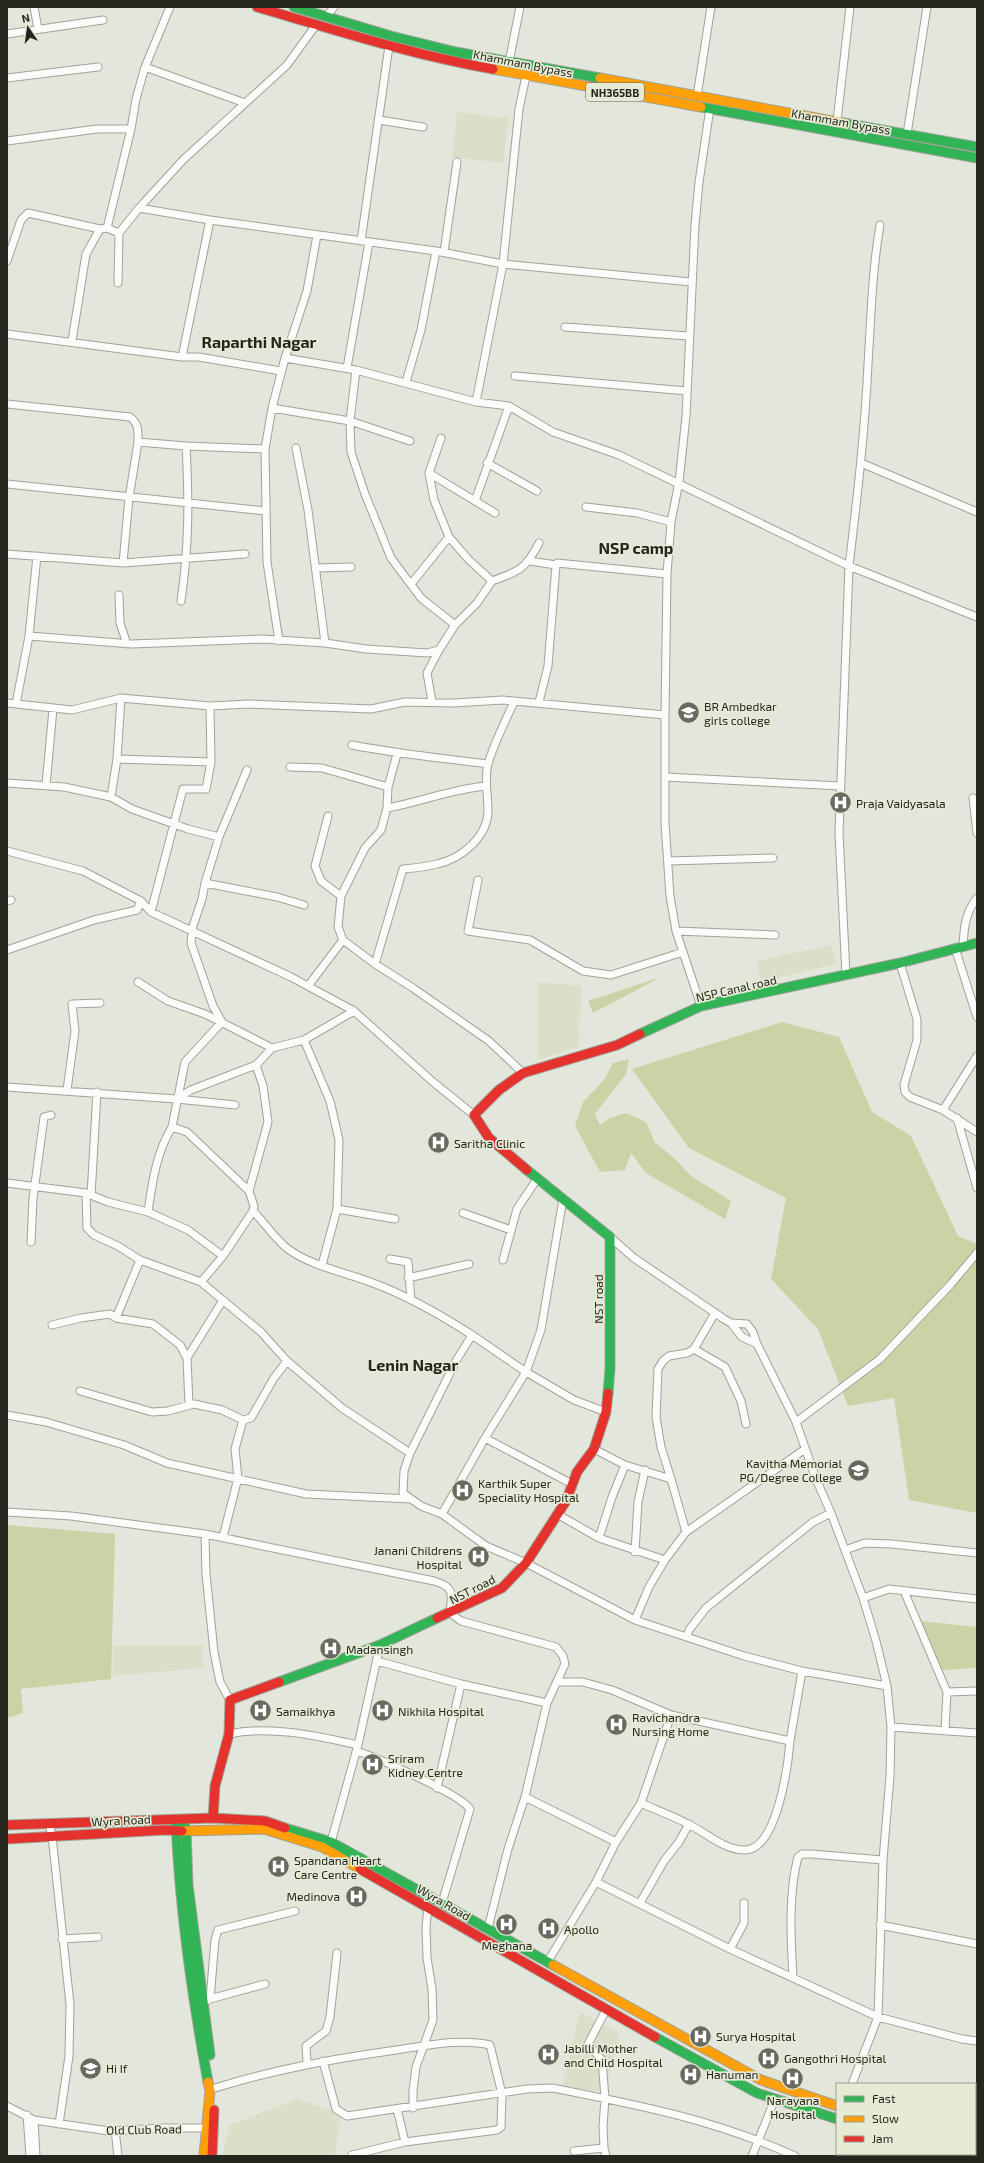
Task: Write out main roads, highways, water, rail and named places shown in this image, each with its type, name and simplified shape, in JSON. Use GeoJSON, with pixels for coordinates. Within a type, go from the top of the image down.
{"type":"FeatureCollection","features":[{"type":"Feature","properties":{"kind":"main road","name":"Khammam Bypass"},"geometry":{"type":"LineString","coordinates":[[257,7],[389,46],[453,62],[977,158]]}},
{"type":"Feature","properties":{"kind":"main road","name":"Khammam Bypass"},"geometry":{"type":"LineString","coordinates":[[299,8],[326,17],[442,49],[977,147]]}},
{"type":"Feature","properties":{"kind":"main road"},"geometry":{"type":"LineString","coordinates":[[898,144],[904,134]]}},
{"type":"Feature","properties":{"kind":"main road","name":"NSP Canal road"},"geometry":{"type":"LineString","coordinates":[[610,1237],[537,1179],[489,1138],[474,1115],[499,1090],[523,1073],[617,1045],[701,1006],[900,963],[977,943]]}},
{"type":"Feature","properties":{"kind":"main road","name":"NST road"},"geometry":{"type":"LineString","coordinates":[[212,1818],[216,1786],[229,1734],[230,1700],[380,1645],[450,1613],[502,1588],[526,1563],[566,1501],[577,1472],[594,1449],[606,1412],[610,1369],[610,1237]]}},
{"type":"Feature","properties":{"kind":"main road","name":"Wyra Road"},"geometry":{"type":"LineString","coordinates":[[7,1824],[212,1818],[265,1821],[292,1828],[331,1842],[395,1882],[428,1907],[606,2010],[757,2093],[836,2119]]}},
{"type":"Feature","properties":{"kind":"main road"},"geometry":{"type":"LineString","coordinates":[[180,1819],[176,1830],[179,1882],[194,2007],[210,2091],[205,2128],[204,2156]]}},
{"type":"Feature","properties":{"kind":"main road"},"geometry":{"type":"LineString","coordinates":[[180,1819],[186,1831],[188,1883],[206,2001],[215,2088],[212,2156]]}},
{"type":"Feature","properties":{"kind":"main road","name":"Wyra Road"},"geometry":{"type":"LineString","coordinates":[[7,1839],[176,1830],[264,1829],[288,1835],[328,1850],[442,1903],[761,2080],[836,2106]]}},
{"type":"Feature","properties":{"kind":"main road"},"geometry":{"type":"LineString","coordinates":[[963,2155],[974,2156]]}},
{"type":"Feature","properties":{"kind":"place","name":"BR Ambedkar girls college"},"geometry":{"type":"Point","coordinates":[688,713]}},
{"type":"Feature","properties":{"kind":"place","name":"Praja Vaidyasala"},"geometry":{"type":"Point","coordinates":[841,803]}},
{"type":"Feature","properties":{"kind":"place","name":"Saritha Clinic"},"geometry":{"type":"Point","coordinates":[439,1143]}},
{"type":"Feature","properties":{"kind":"place","name":"Kavitha Memorial PG/Degree College"},"geometry":{"type":"Point","coordinates":[858,1470]}},
{"type":"Feature","properties":{"kind":"place","name":"Karthik Super Speciality Hospital"},"geometry":{"type":"Point","coordinates":[463,1490]}},
{"type":"Feature","properties":{"kind":"place","name":"Janani Childrens Hospital"},"geometry":{"type":"Point","coordinates":[478,1557]}},
{"type":"Feature","properties":{"kind":"place","name":"Madansingh"},"geometry":{"type":"Point","coordinates":[331,1649]}},
{"type":"Feature","properties":{"kind":"place","name":"Samaikhya"},"geometry":{"type":"Point","coordinates":[260,1711]}},
{"type":"Feature","properties":{"kind":"place","name":"Nikhila Hospital"},"geometry":{"type":"Point","coordinates":[382,1711]}},
{"type":"Feature","properties":{"kind":"place","name":"Ravichandra Nursing Home"},"geometry":{"type":"Point","coordinates":[616,1724]}},
{"type":"Feature","properties":{"kind":"place","name":"Sriram Kidney Centre"},"geometry":{"type":"Point","coordinates":[372,1765]}},
{"type":"Feature","properties":{"kind":"place","name":"Spandana Heart Care Centre"},"geometry":{"type":"Point","coordinates":[278,1867]}},
{"type":"Feature","properties":{"kind":"place","name":"Medinova"},"geometry":{"type":"Point","coordinates":[356,1896]}},
{"type":"Feature","properties":{"kind":"place","name":"Meghana"},"geometry":{"type":"Point","coordinates":[507,1924]}},
{"type":"Feature","properties":{"kind":"place","name":"Apollo"},"geometry":{"type":"Point","coordinates":[548,1929]}},
{"type":"Feature","properties":{"kind":"place","name":"Surya Hospital"},"geometry":{"type":"Point","coordinates":[700,2036]}},
{"type":"Feature","properties":{"kind":"place","name":"Jabilli Mother and Child Hospital"},"geometry":{"type":"Point","coordinates":[549,2055]}},
{"type":"Feature","properties":{"kind":"place","name":"Gangothri Hospital"},"geometry":{"type":"Point","coordinates":[769,2058]}},
{"type":"Feature","properties":{"kind":"place","name":"Hi If"},"geometry":{"type":"Point","coordinates":[90,2068]}},
{"type":"Feature","properties":{"kind":"place","name":"Hanuman"},"geometry":{"type":"Point","coordinates":[690,2074]}},
{"type":"Feature","properties":{"kind":"place","name":"Narayana Hospital"},"geometry":{"type":"Point","coordinates":[793,2079]}},
{"type":"Feature","properties":{"kind":"district","name":"Raparthi Nagar"},"geometry":{"type":"Point","coordinates":[259,341]}},
{"type":"Feature","properties":{"kind":"district","name":"NSP camp"},"geometry":{"type":"Point","coordinates":[636,547]}},
{"type":"Feature","properties":{"kind":"district","name":"Lenin Nagar"},"geometry":{"type":"Point","coordinates":[413,1364]}}]}
